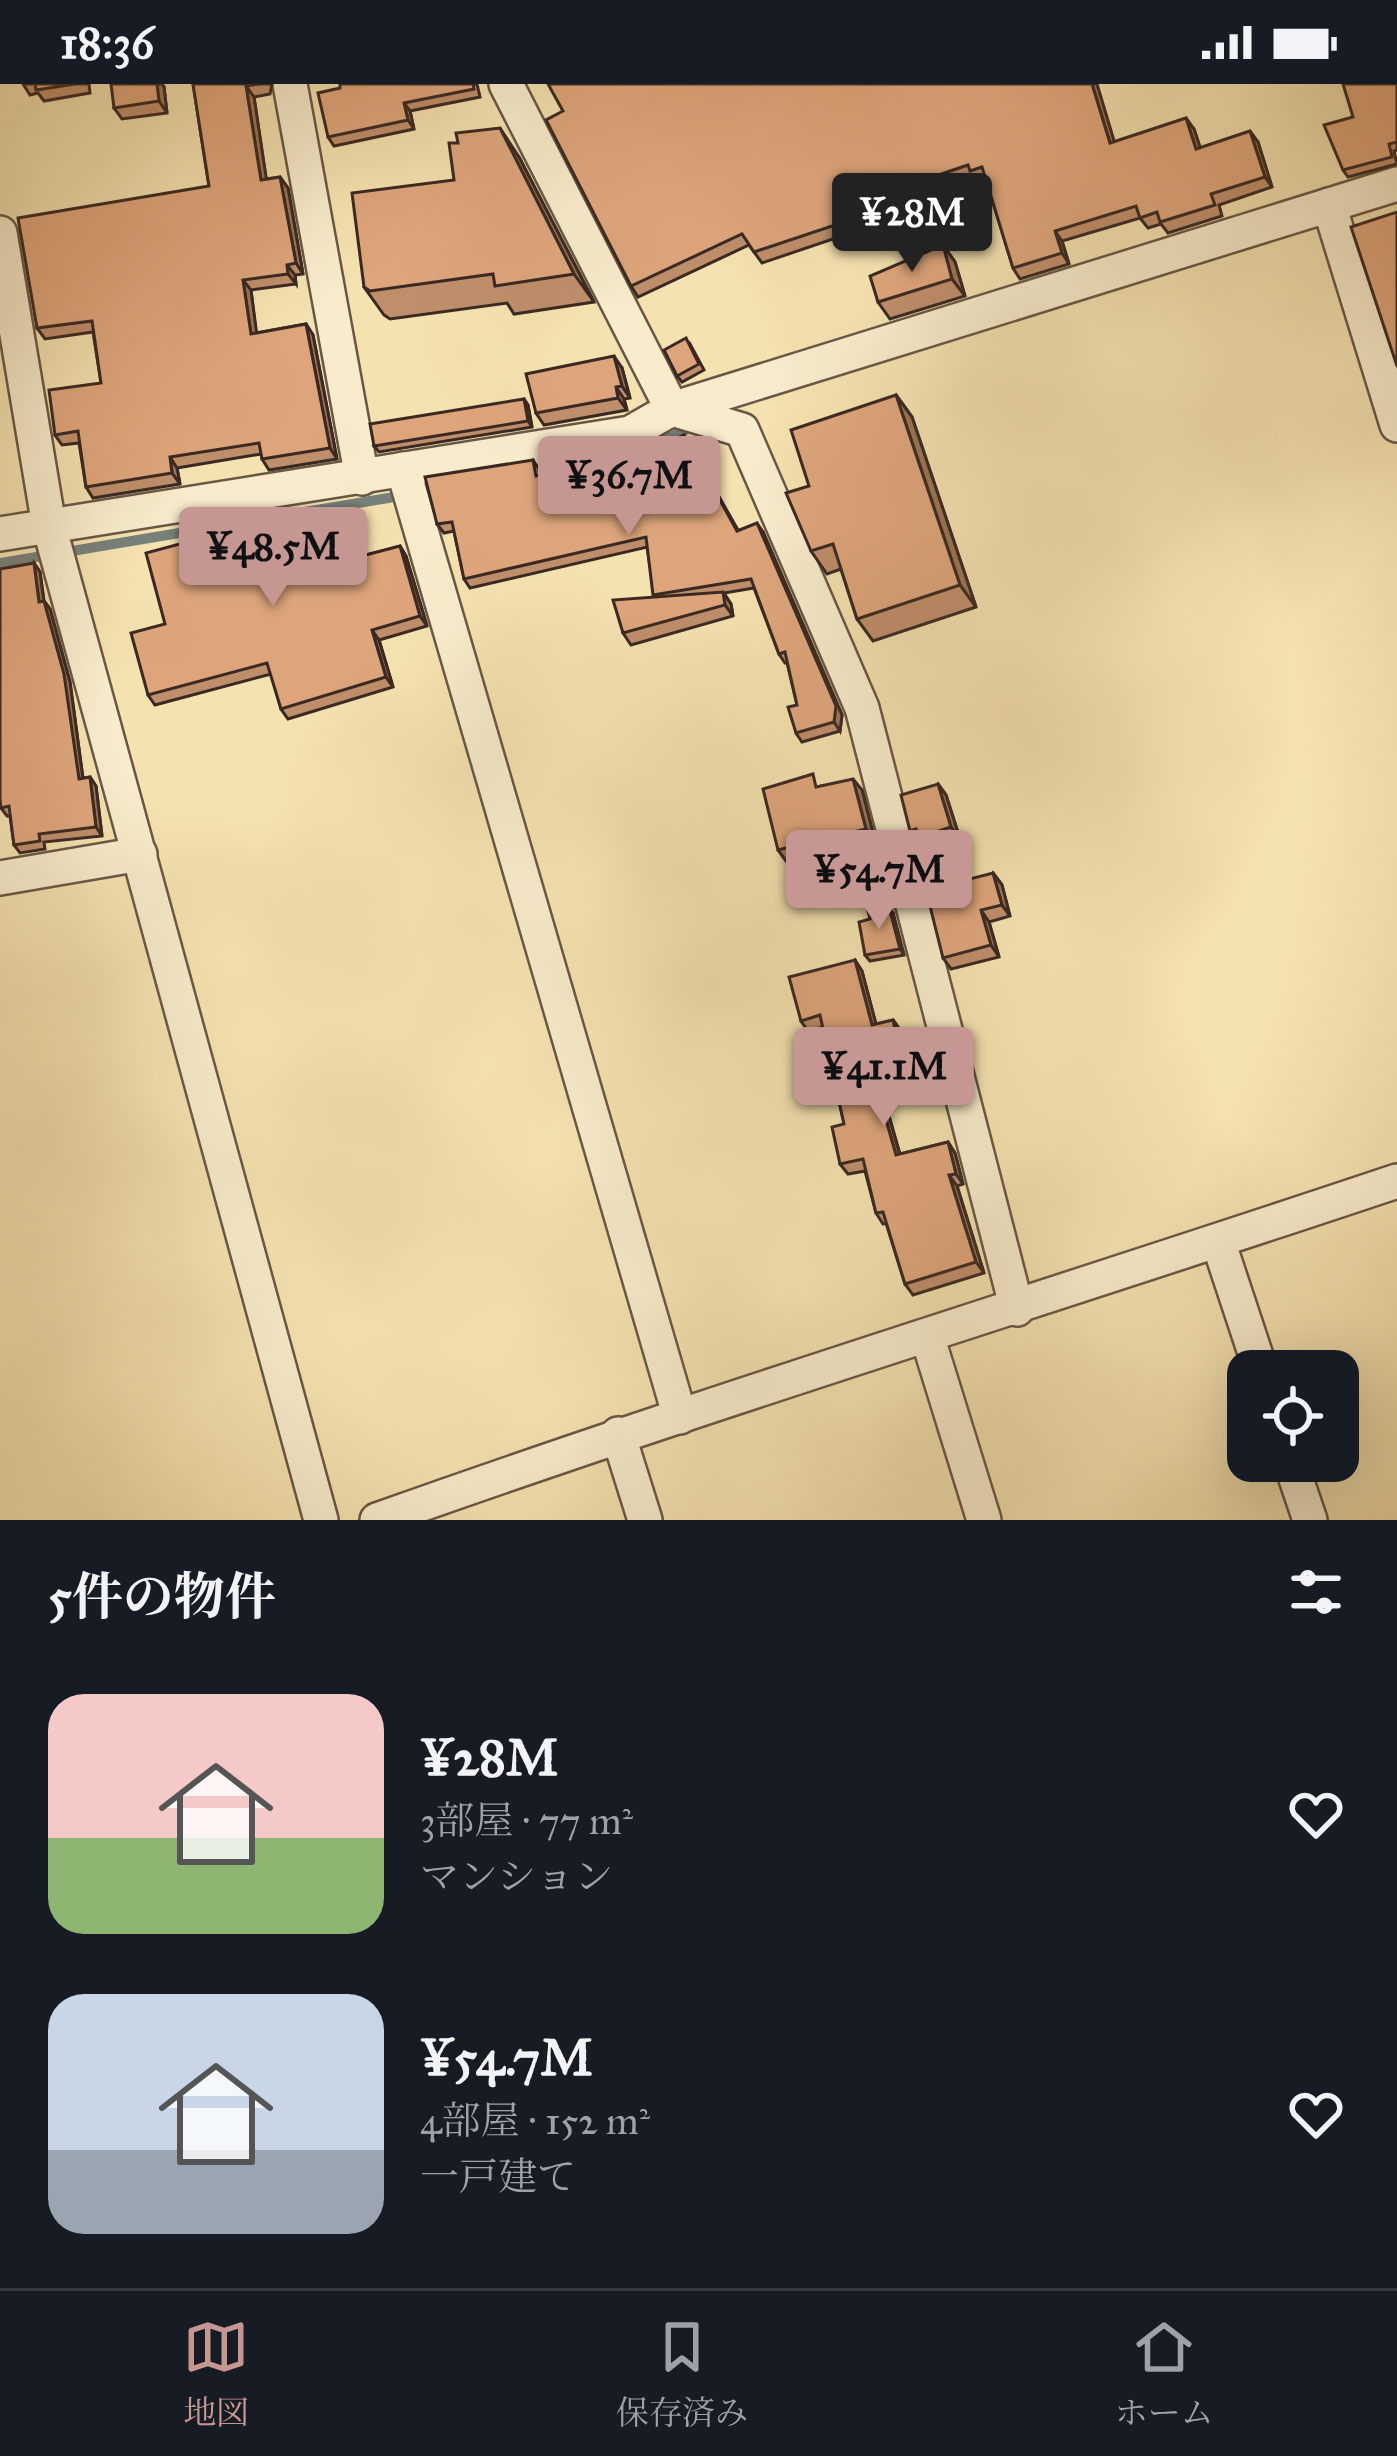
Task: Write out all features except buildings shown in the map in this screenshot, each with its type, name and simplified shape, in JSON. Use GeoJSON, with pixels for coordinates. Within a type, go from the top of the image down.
{"type":"FeatureCollection","features":[{"type":"Feature","properties":{"kind":"street"},"geometry":{"type":"LineString","coordinates":[[290,84],[362,478]]}},
{"type":"Feature","properties":{"kind":"street"},"geometry":{"type":"LineString","coordinates":[[506,84],[672,409],[742,430],[862,708],[1016,1309]]}},
{"type":"Feature","properties":{"kind":"street"},"geometry":{"type":"LineString","coordinates":[[0,534],[630,433],[672,409],[1397,184]]}},
{"type":"Feature","properties":{"kind":"street"},"geometry":{"type":"LineString","coordinates":[[1328,205],[1397,425]]}},
{"type":"Feature","properties":{"kind":"street"},"geometry":{"type":"LineString","coordinates":[[0,233],[49,526],[321,1520]]}},
{"type":"Feature","properties":{"kind":"street"},"geometry":{"type":"LineString","coordinates":[[404,469],[680,1417]]}},
{"type":"Feature","properties":{"kind":"street"},"geometry":{"type":"LineString","coordinates":[[0,878],[140,854]]}},
{"type":"Feature","properties":{"kind":"street"},"geometry":{"type":"LineString","coordinates":[[377,1520],[618,1434],[928,1339],[1397,1181]]}},
{"type":"Feature","properties":{"kind":"street"},"geometry":{"type":"LineString","coordinates":[[1218,1241],[1254,1350]]}},
{"type":"Feature","properties":{"kind":"street"},"geometry":{"type":"LineString","coordinates":[[928,1339],[984,1520]]}},
{"type":"Feature","properties":{"kind":"street"},"geometry":{"type":"LineString","coordinates":[[618,1434],[645,1520]]}},
{"type":"Feature","properties":{"kind":"street"},"geometry":{"type":"LineString","coordinates":[[1297,1482],[1310,1520]]}},
{"type":"Feature","properties":{"kind":"waterway"},"geometry":{"type":"LineString","coordinates":[[526,475],[627,458],[696,425]]}},
{"type":"Feature","properties":{"kind":"waterway"},"geometry":{"type":"LineString","coordinates":[[0,563],[442,489]]}}]}
